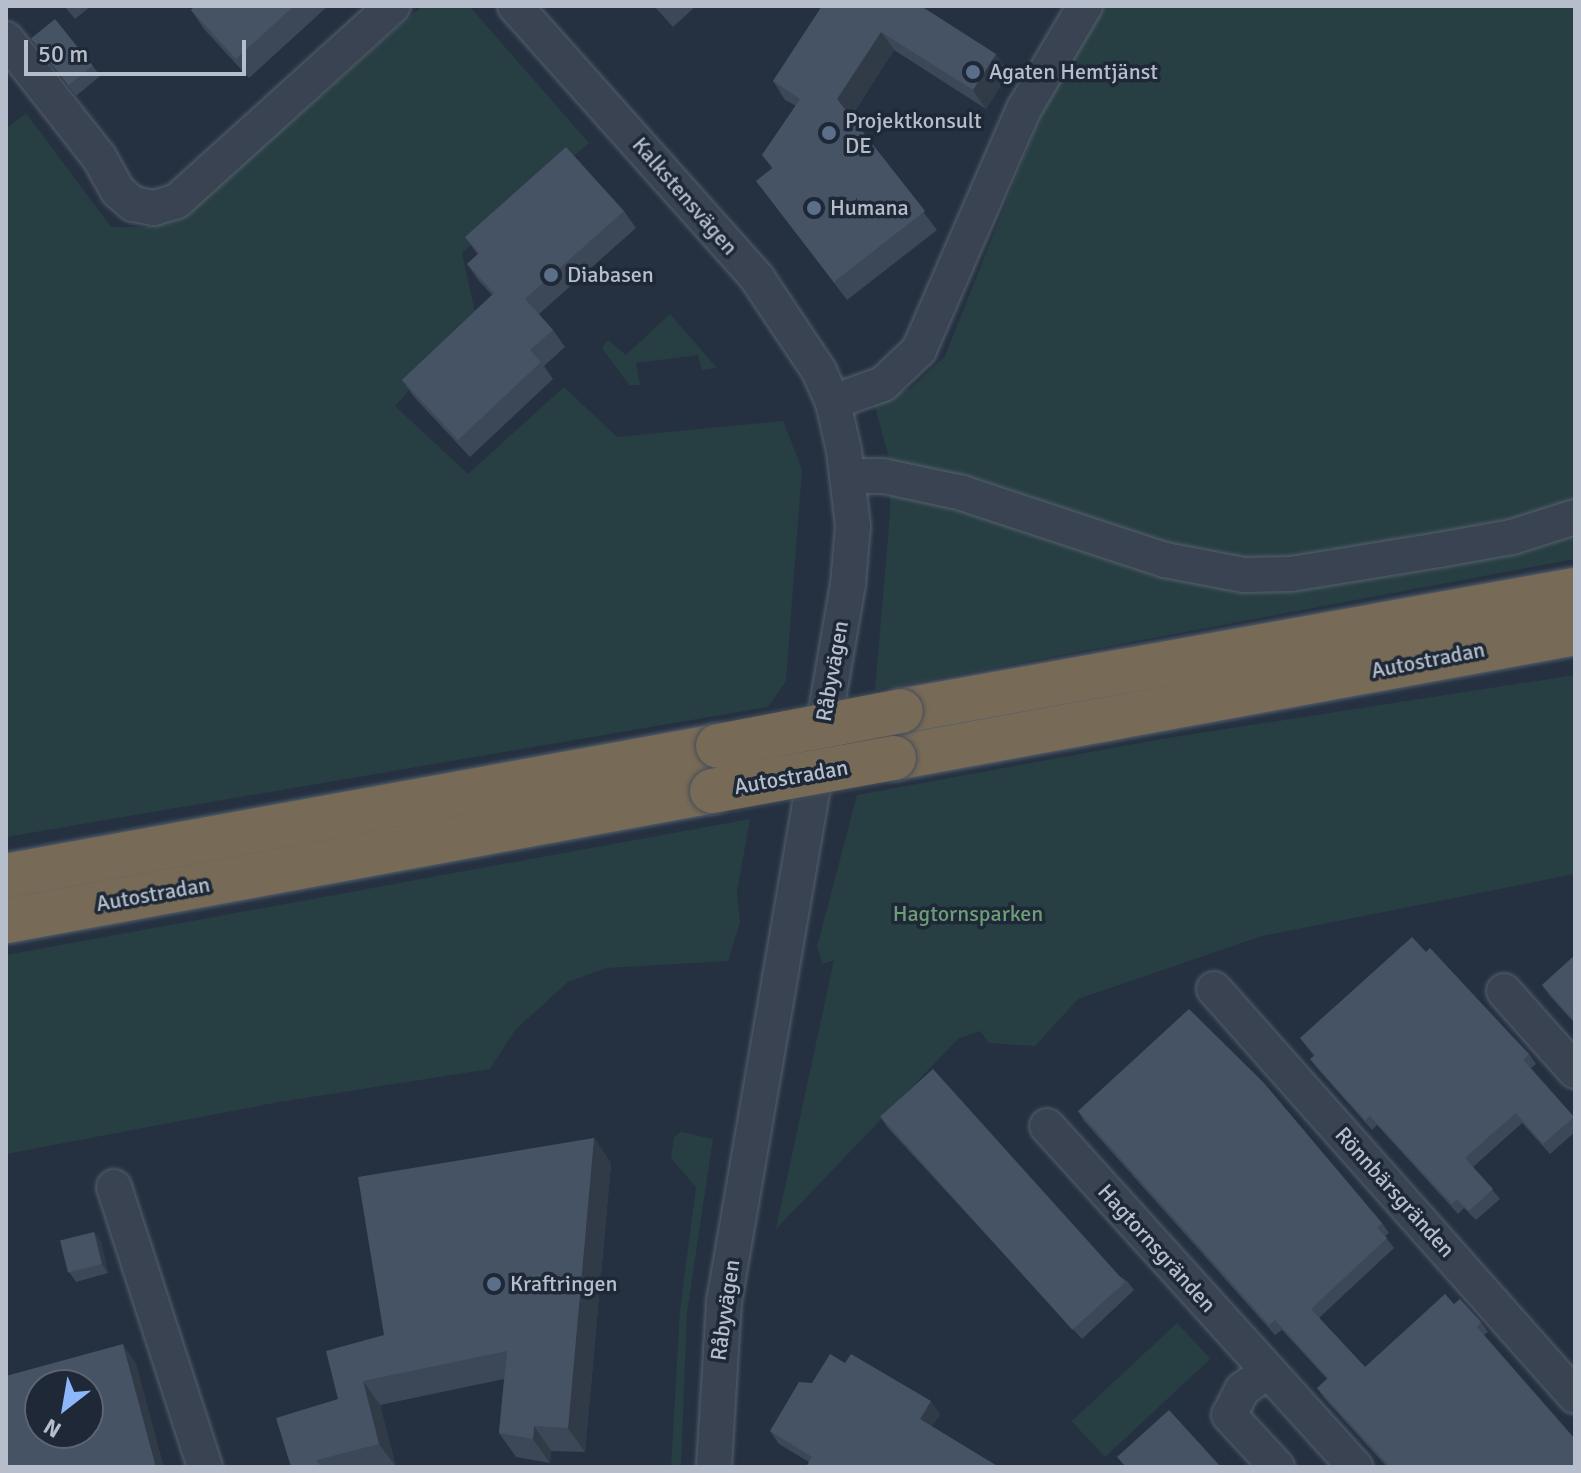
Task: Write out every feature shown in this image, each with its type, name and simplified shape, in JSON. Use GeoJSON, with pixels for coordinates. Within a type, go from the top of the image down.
{"type":"FeatureCollection","features":[{"type":"Feature","properties":{"kind":"highway","name":"Autostradan"},"geometry":{"type":"LineString","coordinates":[[6,876],[1575,590]]}},
{"type":"Feature","properties":{"kind":"highway","name":"Autostradan"},"geometry":{"type":"LineString","coordinates":[[6,921],[1575,633]]}},
{"type":"Feature","properties":{"kind":"street"},"geometry":{"type":"LineString","coordinates":[[12,59],[99,157],[118,191],[133,204],[154,208],[177,201],[393,6]]}},
{"type":"Feature","properties":{"kind":"street","name":"Kalkstensvägen"},"geometry":{"type":"LineString","coordinates":[[515,6],[757,278],[806,350],[833,402]]}},
{"type":"Feature","properties":{"kind":"street"},"geometry":{"type":"LineString","coordinates":[[833,402],[883,384],[919,350],[1024,109],[1085,6]]}},
{"type":"Feature","properties":{"kind":"street","name":"Råbyvägen"},"geometry":{"type":"LineString","coordinates":[[714,1467],[724,1302],[848,584],[853,526],[833,402]]}},
{"type":"Feature","properties":{"kind":"street"},"geometry":{"type":"LineString","coordinates":[[847,476],[883,476],[962,493],[1165,560],[1244,575],[1291,574],[1454,548],[1512,537],[1575,517]]}},
{"type":"Feature","properties":{"kind":"street","name":"Rönnbärsgränden"},"geometry":{"type":"LineString","coordinates":[[1214,989],[1575,1396]]}},
{"type":"Feature","properties":{"kind":"street"},"geometry":{"type":"LineString","coordinates":[[1504,991],[1575,1071]]}},
{"type":"Feature","properties":{"kind":"street","name":"Hagtornsgränden"},"geometry":{"type":"LineString","coordinates":[[1047,1126],[1355,1467]]}},
{"type":"Feature","properties":{"kind":"street"},"geometry":{"type":"LineString","coordinates":[[114,1187],[205,1467]]}},
{"type":"Feature","properties":{"kind":"street"},"geometry":{"type":"LineString","coordinates":[[1268,1371],[1242,1390],[1229,1415],[1277,1467]]}},
{"type":"Feature","properties":{"kind":"green space"},"geometry":{"type":"Polygon","coordinates":[[[422,6],[469,6],[589,143],[462,253],[476,317],[395,406],[468,474],[564,387],[617,437],[783,421],[802,469],[786,681],[768,707],[6,837],[6,129],[26,113],[111,227],[145,227],[181,219],[422,6]]]}},
{"type":"Feature","properties":{"kind":"green space"},"geometry":{"type":"Polygon","coordinates":[[[1105,6],[1575,6],[1575,559],[875,690],[890,514],[890,462],[874,403],[911,388],[945,356],[1047,100],[1105,6]]]}},
{"type":"Feature","properties":{"kind":"green space"},"geometry":{"type":"Polygon","coordinates":[[[670,314],[717,368],[702,370],[698,355],[636,363],[640,385],[629,385],[602,348],[608,340],[626,355],[670,314]]]}},
{"type":"Feature","properties":{"kind":"green space","name":"Hagtornsparken"},"geometry":{"type":"Polygon","coordinates":[[[1575,675],[1575,874],[1262,936],[1078,999],[1035,1046],[989,1043],[980,1031],[958,1039],[776,1229],[834,960],[823,964],[817,947],[857,795],[1161,739],[1575,675]]]}},
{"type":"Feature","properties":{"kind":"green space"},"geometry":{"type":"Polygon","coordinates":[[[750,819],[737,892],[740,922],[728,961],[606,968],[568,982],[515,1030],[490,1069],[279,1102],[6,1154],[6,955],[750,819]]]}},
{"type":"Feature","properties":{"kind":"green space"},"geometry":{"type":"Polygon","coordinates":[[[681,1132],[713,1139],[687,1312],[681,1467],[671,1467],[680,1310],[696,1187],[671,1158],[674,1137],[681,1132]]]}},
{"type":"Feature","properties":{"kind":"green space"},"geometry":{"type":"Polygon","coordinates":[[[1177,1323],[1210,1359],[1105,1457],[1072,1421],[1177,1323]]]}},
{"type":"Feature","properties":{"kind":"building"},"geometry":{"type":"Polygon","coordinates":[[[195,6],[294,6],[236,59],[191,10],[195,6]]]}},
{"type":"Feature","properties":{"kind":"building"},"geometry":{"type":"Polygon","coordinates":[[[822,6],[921,6],[996,54],[973,90],[881,32],[837,99],[925,211],[834,282],[756,181],[773,168],[762,155],[800,99],[773,81],[822,6]]]}},
{"type":"Feature","properties":{"kind":"building"},"geometry":{"type":"Polygon","coordinates":[[[55,19],[93,66],[69,85],[31,39],[55,19]]]}},
{"type":"Feature","properties":{"kind":"building"},"geometry":{"type":"Polygon","coordinates":[[[566,147],[624,211],[525,299],[553,330],[530,350],[541,362],[458,440],[402,380],[494,293],[467,264],[479,253],[465,237],[566,147]]]}},
{"type":"Feature","properties":{"kind":"building"},"geometry":{"type":"Polygon","coordinates":[[[1412,937],[1426,952],[1430,948],[1529,1054],[1523,1060],[1574,1117],[1543,1144],[1516,1113],[1465,1158],[1493,1189],[1469,1211],[1457,1199],[1452,1204],[1370,1116],[1365,1120],[1310,1059],[1315,1055],[1300,1038],[1412,937]]]}},
{"type":"Feature","properties":{"kind":"building"},"geometry":{"type":"Polygon","coordinates":[[[1575,955],[1575,1022],[1542,985],[1575,955]]]}},
{"type":"Feature","properties":{"kind":"building"},"geometry":{"type":"Polygon","coordinates":[[[1189,1009],[1264,1083],[1382,1223],[1377,1228],[1387,1238],[1311,1309],[1365,1367],[1445,1294],[1454,1304],[1460,1299],[1481,1322],[1477,1327],[1575,1439],[1575,1467],[1390,1467],[1317,1388],[1328,1378],[1275,1320],[1269,1325],[1078,1111],[1189,1009]]]}},
{"type":"Feature","properties":{"kind":"building"},"geometry":{"type":"Polygon","coordinates":[[[933,1069],[1125,1282],[1072,1330],[880,1117],[933,1069]]]}},
{"type":"Feature","properties":{"kind":"building","name":"Kraftringen"},"geometry":{"type":"Polygon","coordinates":[[[594,1138],[568,1428],[534,1426],[533,1439],[499,1433],[507,1351],[363,1381],[379,1444],[317,1460],[320,1467],[291,1467],[276,1418],[338,1399],[326,1351],[384,1335],[358,1177],[594,1138]]]}},
{"type":"Feature","properties":{"kind":"building"},"geometry":{"type":"Polygon","coordinates":[[[94,1232],[102,1264],[68,1272],[60,1240],[94,1232]]]}},
{"type":"Feature","properties":{"kind":"building"},"geometry":{"type":"Polygon","coordinates":[[[123,1344],[156,1467],[6,1467],[6,1376],[24,1371],[24,1449],[104,1449],[104,1369],[32,1369],[123,1344]]]}},
{"type":"Feature","properties":{"kind":"building"},"geometry":{"type":"Polygon","coordinates":[[[830,1354],[845,1363],[851,1354],[931,1401],[920,1419],[999,1467],[806,1467],[812,1457],[770,1431],[799,1382],[812,1383],[830,1354]]]}},
{"type":"Feature","properties":{"kind":"building"},"geometry":{"type":"Polygon","coordinates":[[[1169,1410],[1221,1467],[1126,1467],[1117,1457],[1169,1410]]]}},
{"type":"Feature","properties":{"kind":"place","name":"Agaten Hemtjänst"},"geometry":{"type":"Point","coordinates":[973,72]}},
{"type":"Feature","properties":{"kind":"place","name":"Projektkonsult DE"},"geometry":{"type":"Point","coordinates":[829,133]}},
{"type":"Feature","properties":{"kind":"place","name":"Humana"},"geometry":{"type":"Point","coordinates":[814,208]}},
{"type":"Feature","properties":{"kind":"place","name":"Diabasen"},"geometry":{"type":"Point","coordinates":[551,275]}},
{"type":"Feature","properties":{"kind":"place","name":"Kraftringen"},"geometry":{"type":"Point","coordinates":[494,1284]}}]}
